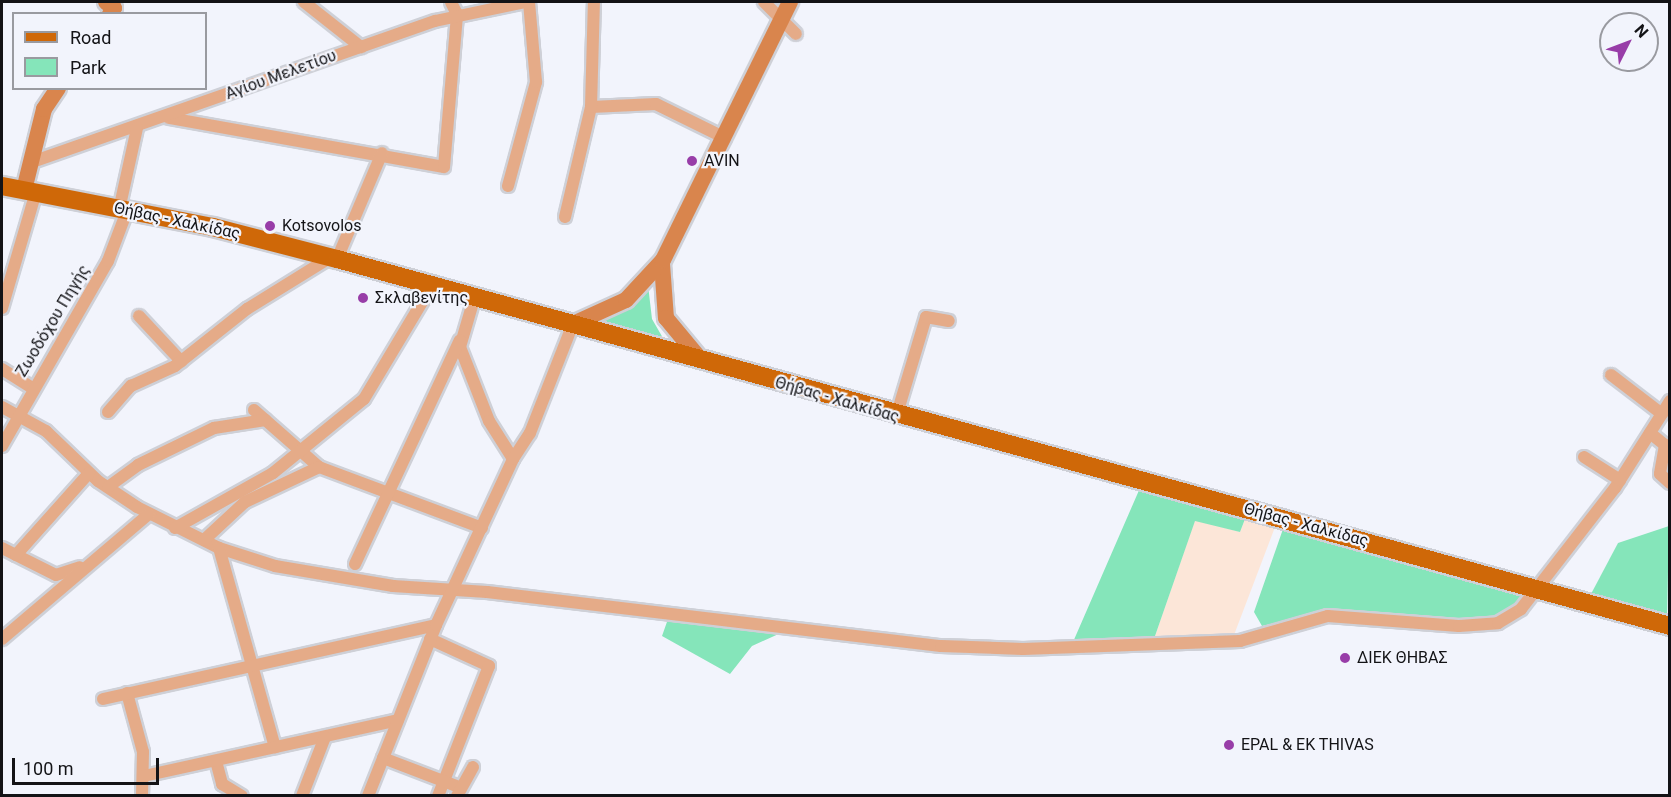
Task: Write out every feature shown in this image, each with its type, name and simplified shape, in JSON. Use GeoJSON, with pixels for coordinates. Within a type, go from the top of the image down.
{"type":"FeatureCollection","features":[{"type":"Feature","properties":{"kind":"main road"},"geometry":{"type":"LineString","coordinates":[[573,324],[626,300],[663,260],[725,138],[786,9]]}},
{"type":"Feature","properties":{"kind":"main road"},"geometry":{"type":"LineString","coordinates":[[30,191],[32,162],[44,109],[57,90]]}},
{"type":"Feature","properties":{"kind":"main road","name":"Θήβας - Χαλκίδας"},"geometry":{"type":"LineString","coordinates":[[2,186],[123,210],[334,258],[896,417],[1670,626]]}},
{"type":"Feature","properties":{"kind":"main road"},"geometry":{"type":"LineString","coordinates":[[663,260],[666,318],[703,362]]}},
{"type":"Feature","properties":{"kind":"street"},"geometry":{"type":"LineString","coordinates":[[304,2],[361,47]]}},
{"type":"Feature","properties":{"kind":"street"},"geometry":{"type":"LineString","coordinates":[[169,118],[382,153],[438,167],[447,160],[457,14],[451,2]]}},
{"type":"Feature","properties":{"kind":"street"},"geometry":{"type":"LineString","coordinates":[[508,186],[536,82],[528,2]]}},
{"type":"Feature","properties":{"kind":"street","name":"Αγίου Μελετίου"},"geometry":{"type":"LineString","coordinates":[[32,162],[169,118],[457,14],[528,2]]}},
{"type":"Feature","properties":{"kind":"street"},"geometry":{"type":"LineString","coordinates":[[565,218],[591,107],[594,2]]}},
{"type":"Feature","properties":{"kind":"street"},"geometry":{"type":"LineString","coordinates":[[764,2],[786,9],[796,34]]}},
{"type":"Feature","properties":{"kind":"street"},"geometry":{"type":"LineString","coordinates":[[591,107],[656,104],[725,138]]}},
{"type":"Feature","properties":{"kind":"street","name":"Ζωοδόχου Πηγής"},"geometry":{"type":"LineString","coordinates":[[2,446],[17,414],[108,261],[123,210],[137,128]]}},
{"type":"Feature","properties":{"kind":"street"},"geometry":{"type":"LineString","coordinates":[[108,412],[131,386],[181,361],[247,309],[334,258],[382,153]]}},
{"type":"Feature","properties":{"kind":"street"},"geometry":{"type":"LineString","coordinates":[[2,308],[30,191]]}},
{"type":"Feature","properties":{"kind":"street"},"geometry":{"type":"LineString","coordinates":[[175,528],[229,501],[364,399],[431,287]]}},
{"type":"Feature","properties":{"kind":"street"},"geometry":{"type":"LineString","coordinates":[[354,564],[384,492],[459,340],[474,299]]}},
{"type":"Feature","properties":{"kind":"street"},"geometry":{"type":"LineString","coordinates":[[140,316],[181,361]]}},
{"type":"Feature","properties":{"kind":"street"},"geometry":{"type":"LineString","coordinates":[[896,417],[926,317],[949,321]]}},
{"type":"Feature","properties":{"kind":"street"},"geometry":{"type":"LineString","coordinates":[[368,795],[436,625],[513,459],[530,434],[573,324]]}},
{"type":"Feature","properties":{"kind":"street"},"geometry":{"type":"LineString","coordinates":[[459,340],[489,421],[513,459]]}},
{"type":"Feature","properties":{"kind":"street"},"geometry":{"type":"LineString","coordinates":[[2,369],[32,388]]}},
{"type":"Feature","properties":{"kind":"street"},"geometry":{"type":"LineString","coordinates":[[1611,375],[1662,414]]}},
{"type":"Feature","properties":{"kind":"street"},"geometry":{"type":"LineString","coordinates":[[2,407],[57,440],[89,473],[108,487],[175,528],[219,548],[313,574],[941,645],[1023,649],[1240,640],[1328,616],[1477,626],[1510,617],[1536,588],[1620,480],[1670,401]]}},
{"type":"Feature","properties":{"kind":"street"},"geometry":{"type":"LineString","coordinates":[[254,410],[319,468],[482,528]]}},
{"type":"Feature","properties":{"kind":"street"},"geometry":{"type":"LineString","coordinates":[[108,487],[213,428],[265,420]]}},
{"type":"Feature","properties":{"kind":"street"},"geometry":{"type":"LineString","coordinates":[[1650,433],[1665,446],[1660,474],[1670,483]]}},
{"type":"Feature","properties":{"kind":"street"},"geometry":{"type":"LineString","coordinates":[[1584,457],[1620,480]]}},
{"type":"Feature","properties":{"kind":"street"},"geometry":{"type":"LineString","coordinates":[[204,540],[245,502],[319,468]]}},
{"type":"Feature","properties":{"kind":"street"},"geometry":{"type":"LineString","coordinates":[[16,555],[89,473]]}},
{"type":"Feature","properties":{"kind":"street"},"geometry":{"type":"LineString","coordinates":[[2,548],[56,574],[71,573],[146,512]]}},
{"type":"Feature","properties":{"kind":"street"},"geometry":{"type":"LineString","coordinates":[[2,639],[146,512]]}},
{"type":"Feature","properties":{"kind":"street"},"geometry":{"type":"LineString","coordinates":[[219,548],[275,747]]}},
{"type":"Feature","properties":{"kind":"street"},"geometry":{"type":"LineString","coordinates":[[103,699],[251,663],[436,625]]}},
{"type":"Feature","properties":{"kind":"street"},"geometry":{"type":"LineString","coordinates":[[430,639],[489,666],[438,795]]}},
{"type":"Feature","properties":{"kind":"street"},"geometry":{"type":"LineString","coordinates":[[127,693],[144,776],[142,795]]}},
{"type":"Feature","properties":{"kind":"street"},"geometry":{"type":"LineString","coordinates":[[144,776],[398,720]]}},
{"type":"Feature","properties":{"kind":"street"},"geometry":{"type":"LineString","coordinates":[[302,795],[325,736]]}},
{"type":"Feature","properties":{"kind":"street"},"geometry":{"type":"LineString","coordinates":[[383,758],[443,781],[458,791],[472,767]]}},
{"type":"Feature","properties":{"kind":"street"},"geometry":{"type":"LineString","coordinates":[[216,761],[222,784],[242,795]]}},
{"type":"Feature","properties":{"kind":"shaded area"},"geometry":{"type":"Polygon","coordinates":[[[1245,519],[1275,527],[1234,635],[1155,636],[1195,520],[1240,532],[1245,519]]]}},
{"type":"Feature","properties":{"kind":"green space"},"geometry":{"type":"Polygon","coordinates":[[[648,285],[652,319],[667,345],[591,322],[648,285]]]}},
{"type":"Feature","properties":{"kind":"green space"},"geometry":{"type":"Polygon","coordinates":[[[1140,488],[1245,519],[1240,532],[1195,521],[1155,636],[1073,642],[1140,488]]]}},
{"type":"Feature","properties":{"kind":"green space"},"geometry":{"type":"Polygon","coordinates":[[[1669,526],[1667,617],[1591,594],[1618,543],[1669,526]]]}},
{"type":"Feature","properties":{"kind":"green space"},"geometry":{"type":"Polygon","coordinates":[[[1283,529],[1525,592],[1510,610],[1481,621],[1332,611],[1262,626],[1254,612],[1283,529]]]}},
{"type":"Feature","properties":{"kind":"green space"},"geometry":{"type":"Polygon","coordinates":[[[668,619],[783,632],[752,646],[730,674],[662,636],[668,619]]]}},
{"type":"Feature","properties":{"kind":"place","name":"AVIN"},"geometry":{"type":"Point","coordinates":[692,161]}},
{"type":"Feature","properties":{"kind":"place","name":"Kotsovolos"},"geometry":{"type":"Point","coordinates":[270,226]}},
{"type":"Feature","properties":{"kind":"place","name":"Σκλαβενίτης"},"geometry":{"type":"Point","coordinates":[363,298]}},
{"type":"Feature","properties":{"kind":"place","name":"ΔΙΕΚ ΘΗΒΑΣ"},"geometry":{"type":"Point","coordinates":[1345,658]}},
{"type":"Feature","properties":{"kind":"place","name":"EPAL & EK THIVAS"},"geometry":{"type":"Point","coordinates":[1229,745]}}]}
